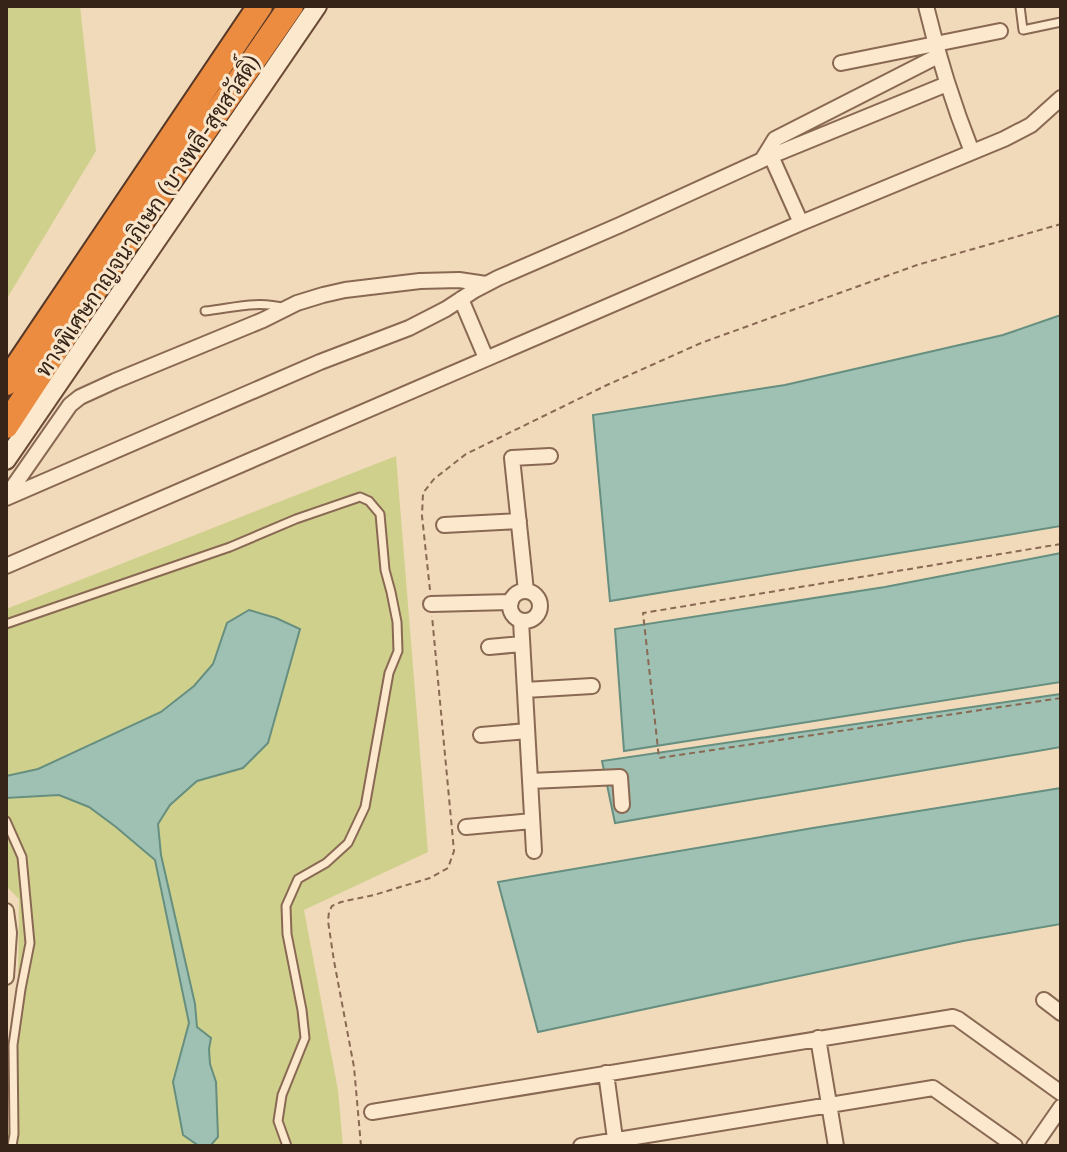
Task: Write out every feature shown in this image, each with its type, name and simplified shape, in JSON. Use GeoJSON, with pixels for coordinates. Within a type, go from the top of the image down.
{"type":"FeatureCollection","features":[{"type":"Feature","properties":{"kind":"highway","name":"ทางพิเศษกาญจนาภิเษก (บางพลี-สุขสวัสดิ์)"},"geometry":{"type":"LineString","coordinates":[[6,383],[260,6]]}},
{"type":"Feature","properties":{"kind":"highway","name":"ทางพิเศษกาญจนาภิเษก (บางพลี-สุขสวัสดิ์)"},"geometry":{"type":"LineString","coordinates":[[6,426],[104,276],[291,6]]}},
{"type":"Feature","properties":{"kind":"main road"},"geometry":{"type":"LineString","coordinates":[[6,460],[317,6]]}},
{"type":"Feature","properties":{"kind":"street"},"geometry":{"type":"LineString","coordinates":[[926,6],[947,84],[972,152]]}},
{"type":"Feature","properties":{"kind":"street"},"geometry":{"type":"LineString","coordinates":[[841,63],[937,50],[1000,31]]}},
{"type":"Feature","properties":{"kind":"street"},"geometry":{"type":"LineString","coordinates":[[766,158],[775,139],[937,50]]}},
{"type":"Feature","properties":{"kind":"street"},"geometry":{"type":"LineString","coordinates":[[6,498],[320,362],[409,328],[486,284],[766,158],[947,84]]}},
{"type":"Feature","properties":{"kind":"street"},"geometry":{"type":"LineString","coordinates":[[6,566],[801,223],[1004,139],[1031,125],[1061,98]]}},
{"type":"Feature","properties":{"kind":"street"},"geometry":{"type":"LineString","coordinates":[[766,158],[801,223]]}},
{"type":"Feature","properties":{"kind":"street"},"geometry":{"type":"LineString","coordinates":[[6,498],[70,405],[80,397],[323,295],[420,281],[459,280],[486,284]]}},
{"type":"Feature","properties":{"kind":"street"},"geometry":{"type":"LineString","coordinates":[[461,299],[486,358]]}},
{"type":"Feature","properties":{"kind":"street"},"geometry":{"type":"LineString","coordinates":[[526,591],[512,458],[550,456]]}},
{"type":"Feature","properties":{"kind":"street"},"geometry":{"type":"LineString","coordinates":[[444,525],[519,521]]}},
{"type":"Feature","properties":{"kind":"street"},"geometry":{"type":"LineString","coordinates":[[526,591],[539,599],[540,609],[535,618],[521,621],[513,616],[511,602],[516,594],[526,591]]}},
{"type":"Feature","properties":{"kind":"street"},"geometry":{"type":"LineString","coordinates":[[431,604],[511,602]]}},
{"type":"Feature","properties":{"kind":"street"},"geometry":{"type":"LineString","coordinates":[[521,621],[534,851]]}},
{"type":"Feature","properties":{"kind":"street"},"geometry":{"type":"LineString","coordinates":[[489,647],[522,644]]}},
{"type":"Feature","properties":{"kind":"street"},"geometry":{"type":"LineString","coordinates":[[525,690],[592,686]]}},
{"type":"Feature","properties":{"kind":"street"},"geometry":{"type":"LineString","coordinates":[[481,735],[527,731]]}},
{"type":"Feature","properties":{"kind":"street"},"geometry":{"type":"LineString","coordinates":[[530,781],[620,777],[622,805]]}},
{"type":"Feature","properties":{"kind":"street"},"geometry":{"type":"LineString","coordinates":[[466,827],[532,821]]}},
{"type":"Feature","properties":{"kind":"street"},"geometry":{"type":"LineString","coordinates":[[6,911],[9,933],[6,977]]}},
{"type":"Feature","properties":{"kind":"street"},"geometry":{"type":"LineString","coordinates":[[1044,1000],[1061,1013]]}},
{"type":"Feature","properties":{"kind":"street"},"geometry":{"type":"LineString","coordinates":[[372,1112],[953,1017],[1061,1093]]}},
{"type":"Feature","properties":{"kind":"street"},"geometry":{"type":"LineString","coordinates":[[818,1038],[836,1146]]}},
{"type":"Feature","properties":{"kind":"street"},"geometry":{"type":"LineString","coordinates":[[606,1073],[616,1143]]}},
{"type":"Feature","properties":{"kind":"street"},"geometry":{"type":"LineString","coordinates":[[581,1146],[616,1143],[933,1088],[1015,1146]]}},
{"type":"Feature","properties":{"kind":"street"},"geometry":{"type":"LineString","coordinates":[[1034,1146],[1061,1107]]}},
{"type":"Feature","properties":{"kind":"lane"},"geometry":{"type":"LineString","coordinates":[[1020,6],[1023,30],[1061,22]]}},
{"type":"Feature","properties":{"kind":"lane"},"geometry":{"type":"LineString","coordinates":[[205,311],[259,303],[287,308]]}},
{"type":"Feature","properties":{"kind":"lane"},"geometry":{"type":"LineString","coordinates":[[6,624],[230,547],[296,519],[360,497],[369,501],[380,514],[385,570],[397,622],[398,651],[389,673],[365,807],[348,843],[326,863],[298,879],[286,906],[287,934],[305,1038],[282,1095],[278,1121],[287,1146]]}},
{"type":"Feature","properties":{"kind":"lane"},"geometry":{"type":"LineString","coordinates":[[6,821],[22,857],[30,943],[13,1045],[12,1146]]}},
{"type":"Feature","properties":{"kind":"path"},"geometry":{"type":"LineString","coordinates":[[361,1146],[357,1089],[334,961],[329,912],[332,906],[341,902],[430,878],[448,868],[454,851],[422,516],[423,493],[434,479],[466,454],[701,343],[917,265],[1061,224]]}},
{"type":"Feature","properties":{"kind":"path"},"geometry":{"type":"LineString","coordinates":[[1061,544],[643,613],[659,758],[1061,698]]}},
{"type":"Feature","properties":{"kind":"green space"},"geometry":{"type":"Polygon","coordinates":[[[6,6],[80,6],[96,151],[6,300],[6,6]]]}},
{"type":"Feature","properties":{"kind":"green space"},"geometry":{"type":"Polygon","coordinates":[[[396,456],[428,852],[304,910],[338,1090],[343,1146],[6,1146],[17,1060],[19,899],[6,886],[6,609],[396,456]]]}},
{"type":"Feature","properties":{"kind":"shaded area"},"geometry":{"type":"Polygon","coordinates":[[[1061,315],[1061,526],[610,601],[593,415],[785,385],[1003,335],[1061,315]]]}},
{"type":"Feature","properties":{"kind":"shaded area"},"geometry":{"type":"Polygon","coordinates":[[[1061,553],[1061,682],[624,751],[615,629],[885,587],[1061,553]]]}},
{"type":"Feature","properties":{"kind":"shaded area"},"geometry":{"type":"Polygon","coordinates":[[[249,610],[300,629],[268,743],[243,768],[197,781],[170,805],[158,824],[161,855],[195,1004],[197,1027],[211,1038],[210,1064],[216,1082],[218,1137],[211,1145],[199,1146],[183,1135],[173,1082],[189,1023],[155,860],[89,807],[59,795],[6,798],[6,776],[38,769],[161,712],[194,686],[213,664],[227,623],[249,610]]]}},
{"type":"Feature","properties":{"kind":"shaded area"},"geometry":{"type":"Polygon","coordinates":[[[1061,694],[1061,747],[615,823],[602,761],[1061,694]]]}},
{"type":"Feature","properties":{"kind":"shaded area"},"geometry":{"type":"Polygon","coordinates":[[[1061,788],[1061,924],[963,941],[538,1032],[498,882],[1061,788]]]}}]}
